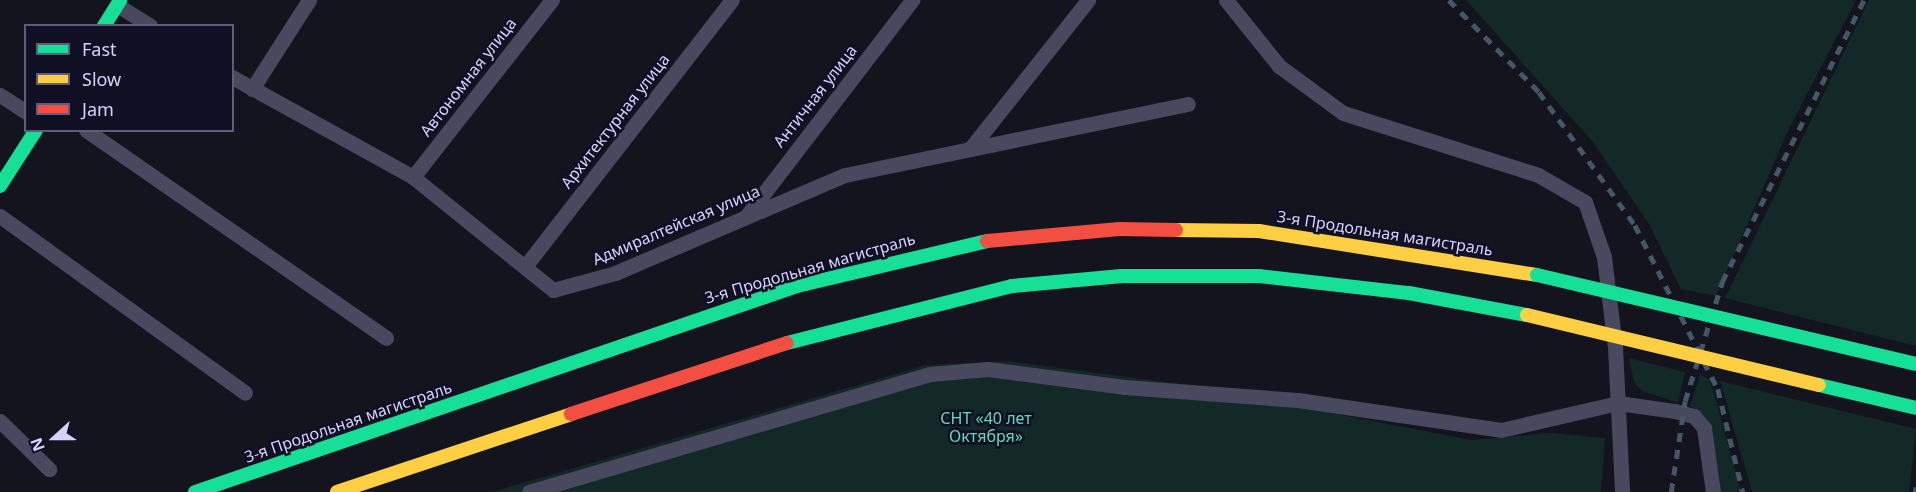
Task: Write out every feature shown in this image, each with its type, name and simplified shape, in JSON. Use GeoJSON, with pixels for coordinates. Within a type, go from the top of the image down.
{"type":"FeatureCollection","features":[{"type":"Feature","properties":{"kind":"main road"},"geometry":{"type":"LineString","coordinates":[[105,24],[119,3]]}},
{"type":"Feature","properties":{"kind":"main road"},"geometry":{"type":"LineString","coordinates":[[0,186],[35,132]]}},
{"type":"Feature","properties":{"kind":"main road","name":"3-я Продольная магистраль"},"geometry":{"type":"LineString","coordinates":[[195,492],[796,286],[929,251],[1006,238],[1119,229],[1259,231],[1410,250],[1537,275],[1916,364]]}},
{"type":"Feature","properties":{"kind":"main road"},"geometry":{"type":"LineString","coordinates":[[337,492],[813,334],[1012,286],[1122,276],[1259,276],[1409,293],[1527,315],[1916,408]]}},
{"type":"Feature","properties":{"kind":"street"},"geometry":{"type":"LineString","coordinates":[[252,89],[309,0]]}},
{"type":"Feature","properties":{"kind":"street","name":"Автономная улица"},"geometry":{"type":"LineString","coordinates":[[413,177],[552,0]]}},
{"type":"Feature","properties":{"kind":"street","name":"Архитектурная улица"},"geometry":{"type":"LineString","coordinates":[[527,264],[732,0]]}},
{"type":"Feature","properties":{"kind":"street","name":"Античная улица"},"geometry":{"type":"LineString","coordinates":[[747,215],[912,0]]}},
{"type":"Feature","properties":{"kind":"street"},"geometry":{"type":"LineString","coordinates":[[970,149],[1088,0]]}},
{"type":"Feature","properties":{"kind":"street"},"geometry":{"type":"LineString","coordinates":[[1226,0],[1279,66],[1343,113],[1538,175],[1585,202],[1604,257],[1618,403],[1622,492]]}},
{"type":"Feature","properties":{"kind":"street"},"geometry":{"type":"LineString","coordinates":[[119,3],[147,24]]}},
{"type":"Feature","properties":{"kind":"street","name":"Адмиралтейская улица"},"geometry":{"type":"LineString","coordinates":[[234,78],[413,177],[527,264],[553,290],[615,273],[845,175],[1188,104]]}},
{"type":"Feature","properties":{"kind":"street"},"geometry":{"type":"LineString","coordinates":[[0,95],[24,111]]}},
{"type":"Feature","properties":{"kind":"street"},"geometry":{"type":"LineString","coordinates":[[89,132],[386,338]]}},
{"type":"Feature","properties":{"kind":"street"},"geometry":{"type":"LineString","coordinates":[[0,216],[245,393]]}},
{"type":"Feature","properties":{"kind":"street"},"geometry":{"type":"LineString","coordinates":[[529,492],[930,374],[988,369],[1124,387],[1298,400],[1501,430],[1618,403],[1694,416],[1704,428],[1711,453],[1713,492]]}},
{"type":"Feature","properties":{"kind":"street"},"geometry":{"type":"LineString","coordinates":[[0,421],[49,468]]}},
{"type":"Feature","properties":{"kind":"green space"},"geometry":{"type":"Polygon","coordinates":[[[1466,0],[1856,0],[1787,133],[1716,296],[1681,289],[1649,224],[1593,142],[1466,0]]]}},
{"type":"Feature","properties":{"kind":"green space"},"geometry":{"type":"Polygon","coordinates":[[[1869,0],[1916,0],[1916,346],[1725,298],[1869,0]]]}},
{"type":"Feature","properties":{"kind":"green space"},"geometry":{"type":"Polygon","coordinates":[[[1629,358],[1685,372],[1678,403],[1642,391],[1634,382],[1629,358]]]}},
{"type":"Feature","properties":{"kind":"green space","name":"СНТ «40 лет Октября»"},"geometry":{"type":"Polygon","coordinates":[[[1006,361],[1181,384],[1471,440],[1550,433],[1605,438],[1601,492],[492,492],[926,365],[1006,361]]]}},
{"type":"Feature","properties":{"kind":"green space"},"geometry":{"type":"Polygon","coordinates":[[[1700,375],[1709,379],[1741,492],[1719,492],[1712,432],[1700,412],[1690,406],[1700,375]]]}},
{"type":"Feature","properties":{"kind":"green space"},"geometry":{"type":"Polygon","coordinates":[[[1720,381],[1916,429],[1909,492],[1752,492],[1720,381]]]}},
{"type":"Feature","properties":{"kind":"railway"},"geometry":{"type":"LineString","coordinates":[[1449,0],[1539,92],[1635,225],[1718,389],[1743,492]]}},
{"type":"Feature","properties":{"kind":"railway"},"geometry":{"type":"LineString","coordinates":[[1671,492],[1685,401],[1722,282],[1864,0]]}},
{"type":"Feature","properties":{"kind":"railway"},"geometry":{"type":"LineString","coordinates":[[1915,492],[1916,487]]}},
{"type":"Feature","properties":{"kind":"traffic: fast"},"geometry":{"type":"LineString","coordinates":[[105,24],[120,0]]}},
{"type":"Feature","properties":{"kind":"traffic: fast"},"geometry":{"type":"LineString","coordinates":[[0,186],[35,132]]}},
{"type":"Feature","properties":{"kind":"traffic: fast"},"geometry":{"type":"LineString","coordinates":[[195,492],[797,286],[987,241]]}},
{"type":"Feature","properties":{"kind":"traffic: fast"},"geometry":{"type":"LineString","coordinates":[[1537,275],[1916,364]]}},
{"type":"Feature","properties":{"kind":"traffic: fast"},"geometry":{"type":"LineString","coordinates":[[787,343],[1012,286],[1122,276],[1259,276],[1409,293],[1527,315]]}},
{"type":"Feature","properties":{"kind":"traffic: fast"},"geometry":{"type":"LineString","coordinates":[[1819,385],[1916,408]]}},
{"type":"Feature","properties":{"kind":"traffic: slow"},"geometry":{"type":"LineString","coordinates":[[1176,230],[1259,231],[1537,275]]}},
{"type":"Feature","properties":{"kind":"traffic: slow"},"geometry":{"type":"LineString","coordinates":[[1527,315],[1819,385]]}},
{"type":"Feature","properties":{"kind":"traffic: slow"},"geometry":{"type":"LineString","coordinates":[[337,492],[571,414]]}},
{"type":"Feature","properties":{"kind":"traffic: jam"},"geometry":{"type":"LineString","coordinates":[[987,241],[1119,229],[1176,230]]}},
{"type":"Feature","properties":{"kind":"traffic: jam"},"geometry":{"type":"LineString","coordinates":[[571,414],[787,343]]}}]}
